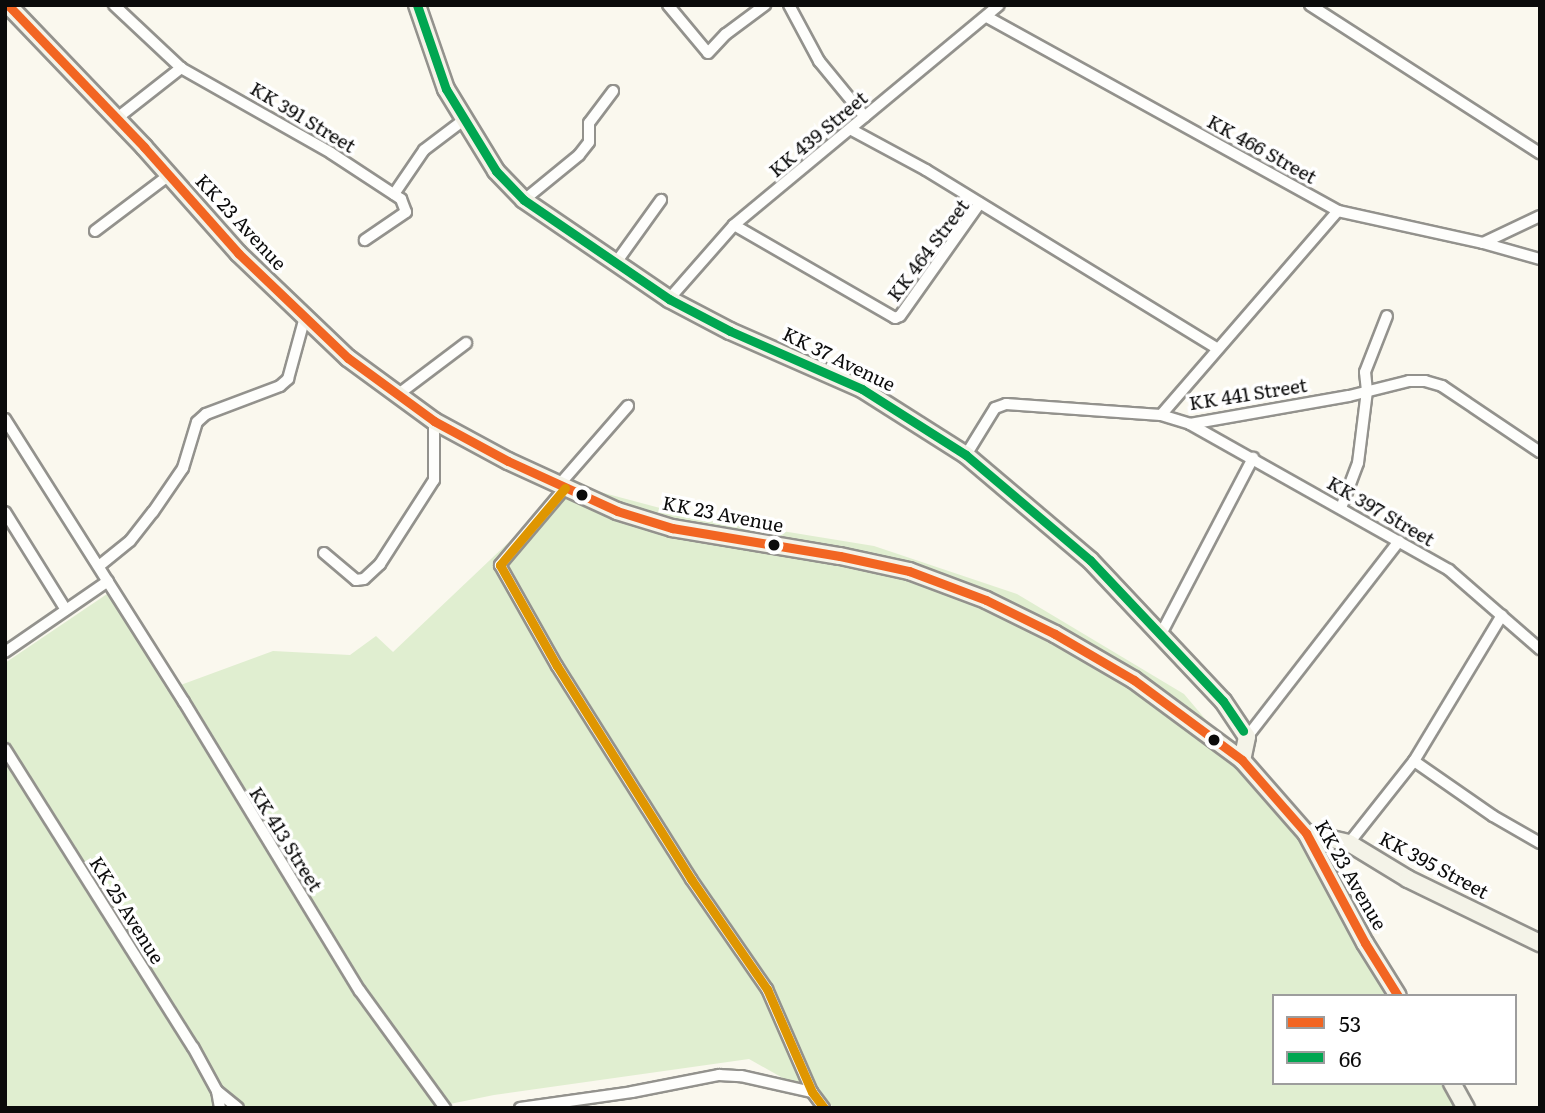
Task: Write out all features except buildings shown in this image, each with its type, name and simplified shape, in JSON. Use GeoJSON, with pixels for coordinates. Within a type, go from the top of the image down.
{"type":"FeatureCollection","features":[{"type":"Feature","properties":{"kind":"main road","name":"KK 23 Avenue"},"geometry":{"type":"LineString","coordinates":[[8,5],[169,175],[238,253],[348,358],[396,396],[434,421],[617,511],[671,528],[897,569],[986,600],[1055,634],[1134,680],[1242,760],[1306,833],[1365,943],[1397,994]]}},
{"type":"Feature","properties":{"kind":"main road","name":"KK 37 Avenue"},"geometry":{"type":"LineString","coordinates":[[417,5],[446,89],[496,171],[524,200],[669,299],[730,331],[862,389],[966,455],[1090,560],[1223,701],[1247,737]]}},
{"type":"Feature","properties":{"kind":"main road"},"geometry":{"type":"LineString","coordinates":[[1242,760],[1247,737]]}},
{"type":"Feature","properties":{"kind":"main road","name":"KK 395 Street"},"geometry":{"type":"LineString","coordinates":[[1306,833],[1349,843],[1408,879],[1540,943]]}},
{"type":"Feature","properties":{"kind":"main road"},"geometry":{"type":"LineString","coordinates":[[1452,1085],[1466,1108]]}},
{"type":"Feature","properties":{"kind":"street","name":"KK 391 Street"},"geometry":{"type":"LineString","coordinates":[[115,5],[181,68],[320,146],[394,194]]}},
{"type":"Feature","properties":{"kind":"street"},"geometry":{"type":"LineString","coordinates":[[668,5],[708,53],[726,34],[765,5]]}},
{"type":"Feature","properties":{"kind":"street"},"geometry":{"type":"LineString","coordinates":[[789,5],[819,61],[865,117]]}},
{"type":"Feature","properties":{"kind":"street","name":"KK 439 Street"},"geometry":{"type":"LineString","coordinates":[[669,299],[734,226],[999,5]]}},
{"type":"Feature","properties":{"kind":"street"},"geometry":{"type":"LineString","coordinates":[[1310,5],[1540,153]]}},
{"type":"Feature","properties":{"kind":"street","name":"KK 466 Street"},"geometry":{"type":"LineString","coordinates":[[987,17],[1338,211],[1483,243],[1540,259]]}},
{"type":"Feature","properties":{"kind":"street"},"geometry":{"type":"LineString","coordinates":[[116,119],[181,68]]}},
{"type":"Feature","properties":{"kind":"street"},"geometry":{"type":"LineString","coordinates":[[524,200],[579,155],[589,142],[589,123],[613,91]]}},
{"type":"Feature","properties":{"kind":"street"},"geometry":{"type":"LineString","coordinates":[[365,240],[406,212],[406,205],[394,194],[424,149],[465,119]]}},
{"type":"Feature","properties":{"kind":"street"},"geometry":{"type":"LineString","coordinates":[[852,130],[980,203]]}},
{"type":"Feature","properties":{"kind":"street"},"geometry":{"type":"LineString","coordinates":[[95,231],[169,175]]}},
{"type":"Feature","properties":{"kind":"street"},"geometry":{"type":"LineString","coordinates":[[615,264],[661,200]]}},
{"type":"Feature","properties":{"kind":"street","name":"KK 464 Street"},"geometry":{"type":"LineString","coordinates":[[734,226],[895,318],[900,316],[980,203],[1218,349]]}},
{"type":"Feature","properties":{"kind":"street"},"geometry":{"type":"LineString","coordinates":[[1161,415],[1338,211]]}},
{"type":"Feature","properties":{"kind":"street"},"geometry":{"type":"LineString","coordinates":[[1483,243],[1540,216]]}},
{"type":"Feature","properties":{"kind":"street"},"geometry":{"type":"LineString","coordinates":[[1341,508],[1358,463],[1368,362],[1387,316]]}},
{"type":"Feature","properties":{"kind":"street"},"geometry":{"type":"LineString","coordinates":[[99,566],[130,541],[183,468],[197,422],[206,414],[280,386],[288,379],[305,317]]}},
{"type":"Feature","properties":{"kind":"street"},"geometry":{"type":"LineString","coordinates":[[396,396],[466,342]]}},
{"type":"Feature","properties":{"kind":"street","name":"KK 441 Street"},"geometry":{"type":"LineString","coordinates":[[966,455],[995,408],[1006,404],[1161,415],[1190,424],[1409,381],[1425,381],[1442,386],[1540,452]]}},
{"type":"Feature","properties":{"kind":"street"},"geometry":{"type":"LineString","coordinates":[[628,406],[500,565],[557,666],[691,879],[767,989],[812,1092],[824,1108]]}},
{"type":"Feature","properties":{"kind":"street","name":"KK 413 Street"},"geometry":{"type":"LineString","coordinates":[[5,419],[99,566],[360,991],[445,1108]]}},
{"type":"Feature","properties":{"kind":"street"},"geometry":{"type":"LineString","coordinates":[[324,553],[356,580],[364,579],[380,564],[434,480],[434,421]]}},
{"type":"Feature","properties":{"kind":"street","name":"KK 397 Street"},"geometry":{"type":"LineString","coordinates":[[1190,424],[1449,570],[1540,649]]}},
{"type":"Feature","properties":{"kind":"street"},"geometry":{"type":"LineString","coordinates":[[1161,634],[1253,458]]}},
{"type":"Feature","properties":{"kind":"street"},"geometry":{"type":"LineString","coordinates":[[5,512],[66,610]]}},
{"type":"Feature","properties":{"kind":"street"},"geometry":{"type":"LineString","coordinates":[[1247,737],[1399,541]]}},
{"type":"Feature","properties":{"kind":"street"},"geometry":{"type":"LineString","coordinates":[[5,652],[108,581]]}},
{"type":"Feature","properties":{"kind":"street"},"geometry":{"type":"LineString","coordinates":[[1349,843],[1414,761],[1502,615]]}},
{"type":"Feature","properties":{"kind":"street","name":"KK 25 Avenue"},"geometry":{"type":"LineString","coordinates":[[5,749],[193,1047],[217,1091],[220,1108]]}},
{"type":"Feature","properties":{"kind":"street"},"geometry":{"type":"LineString","coordinates":[[1414,761],[1540,843]]}},
{"type":"Feature","properties":{"kind":"street"},"geometry":{"type":"LineString","coordinates":[[520,1108],[632,1093],[719,1075],[741,1076],[812,1092]]}},
{"type":"Feature","properties":{"kind":"street","name":"KK 25 Avenue"},"geometry":{"type":"LineString","coordinates":[[217,1091],[238,1108]]}},
{"type":"Feature","properties":{"kind":"green space"},"geometry":{"type":"Polygon","coordinates":[[[570,484],[690,516],[874,546],[1017,594],[1184,694],[1302,833],[1392,994],[1272,994],[1272,1085],[1444,1085],[1457,1108],[836,1108],[749,1059],[494,1095],[430,1108],[5,1108],[5,663],[110,592],[167,690],[273,651],[350,655],[376,636],[393,652],[570,484]]]}},
{"type":"Feature","properties":{"kind":"transit line","name":"53"},"geometry":{"type":"LineString","coordinates":[[8,5],[144,147],[238,253],[348,358],[434,421],[508,461],[617,511],[672,528],[840,556],[909,571],[986,600],[1055,634],[1134,680],[1242,760],[1306,833],[1365,943],[1397,994]]}},
{"type":"Feature","properties":{"kind":"transit line","name":"66"},"geometry":{"type":"LineString","coordinates":[[417,5],[446,89],[496,171],[524,200],[669,299],[730,331],[862,389],[966,455],[1090,560],[1223,701],[1243,731]]}},
{"type":"Feature","properties":{"kind":"transit line"},"geometry":{"type":"LineString","coordinates":[[565,488],[500,565],[557,666],[691,879],[767,989],[812,1092],[824,1108]]}}]}
